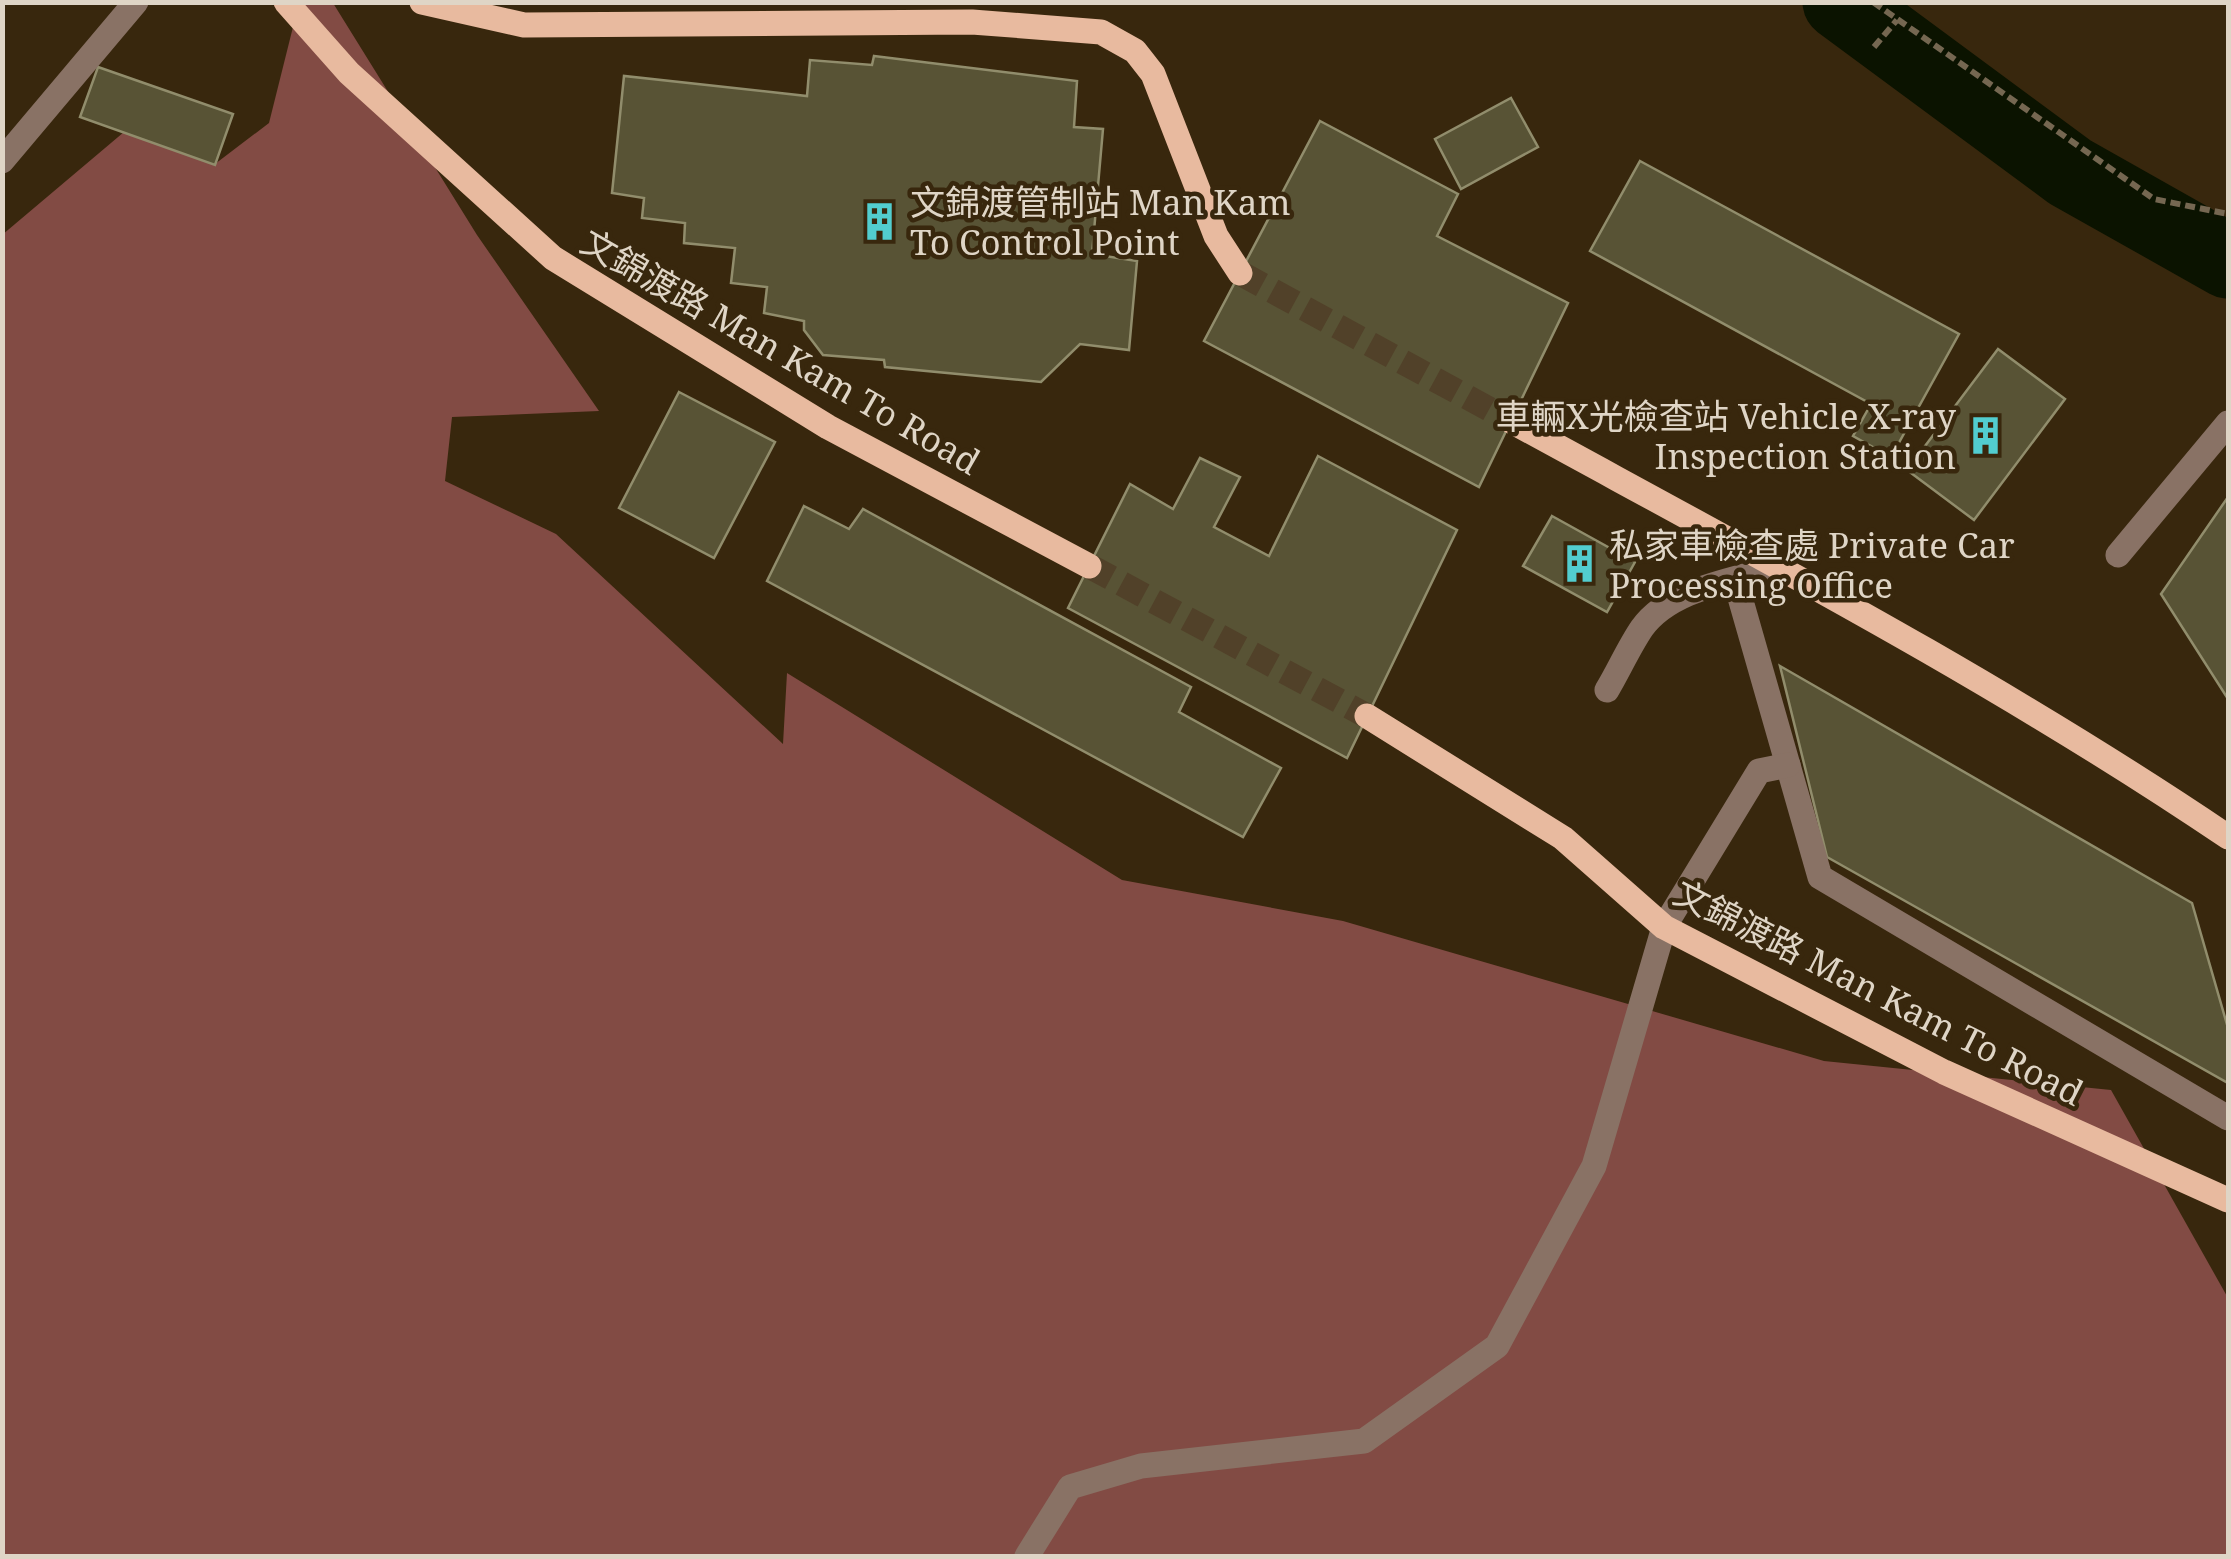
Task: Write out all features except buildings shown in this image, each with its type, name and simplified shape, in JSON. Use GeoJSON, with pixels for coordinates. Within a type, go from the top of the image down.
{"type":"FeatureCollection","features":[{"type":"Feature","properties":{"kind":"main road","name":"文錦渡路 Man Kam To Road"},"geometry":{"type":"LineString","coordinates":[[286,2],[349,73],[553,258],[828,427],[1089,566]]}},
{"type":"Feature","properties":{"kind":"main road"},"geometry":{"type":"LineString","coordinates":[[422,2],[524,25],[972,22],[1101,32],[1135,51],[1153,74],[1216,236],[1240,273]]}},
{"type":"Feature","properties":{"kind":"main road"},"geometry":{"type":"LineString","coordinates":[[1511,421],[1866,614],[2115,760],[2228,837]]}},
{"type":"Feature","properties":{"kind":"main road","name":"文錦渡路 Man Kam To Road"},"geometry":{"type":"LineString","coordinates":[[1367,716],[1563,838],[1664,927],[1944,1072],[2228,1200]]}},
{"type":"Feature","properties":{"kind":"street"},"geometry":{"type":"LineString","coordinates":[[2,161],[136,2]]}},
{"type":"Feature","properties":{"kind":"street"},"geometry":{"type":"LineString","coordinates":[[2118,554],[2228,423]]}},
{"type":"Feature","properties":{"kind":"street"},"geometry":{"type":"LineString","coordinates":[[1607,690],[1643,627],[1660,609],[1683,596],[1777,567]]}},
{"type":"Feature","properties":{"kind":"street"},"geometry":{"type":"LineString","coordinates":[[1734,580],[1820,878],[2228,1118]]}},
{"type":"Feature","properties":{"kind":"street"},"geometry":{"type":"LineString","coordinates":[[1027,1556],[1070,1486],[1142,1466],[1364,1441],[1497,1346],[1594,1166],[1664,927],[1759,772],[1788,765]]}},
{"type":"Feature","properties":{"kind":"path"},"geometry":{"type":"LineString","coordinates":[[1873,2],[2154,199],[2228,214]]}},
{"type":"Feature","properties":{"kind":"path"},"geometry":{"type":"LineString","coordinates":[[1874,47],[1897,20]]}},
{"type":"Feature","properties":{"kind":"shaded area"},"geometry":{"type":"Polygon","coordinates":[[[299,3],[333,3],[477,235],[599,411],[452,417],[445,481],[556,534],[783,744],[787,673],[1122,880],[1343,921],[1824,1061],[2111,1090],[2228,1298],[2228,1556],[3,1556],[2,235],[124,132],[215,164],[269,123],[299,3]]]}},
{"type":"Feature","properties":{"kind":"waterway"},"geometry":{"type":"LineString","coordinates":[[1840,2],[2070,172],[2228,261]]}},
{"type":"Feature","properties":{"kind":"tunnel"},"geometry":{"type":"LineString","coordinates":[[1240,273],[1511,421]]}},
{"type":"Feature","properties":{"kind":"tunnel"},"geometry":{"type":"LineString","coordinates":[[1089,566],[1367,716]]}},
{"type":"Feature","properties":{"kind":"place","name":"文錦渡管制站 Man Kam To Control Point"},"geometry":{"type":"Point","coordinates":[880,221]}},
{"type":"Feature","properties":{"kind":"place","name":"車輛X光檢查站 Vehicle X-ray Inspection Station"},"geometry":{"type":"Point","coordinates":[1986,435]}},
{"type":"Feature","properties":{"kind":"place","name":"私家車檢查處 Private Car Processing Office"},"geometry":{"type":"Point","coordinates":[1579,564]}}]}
